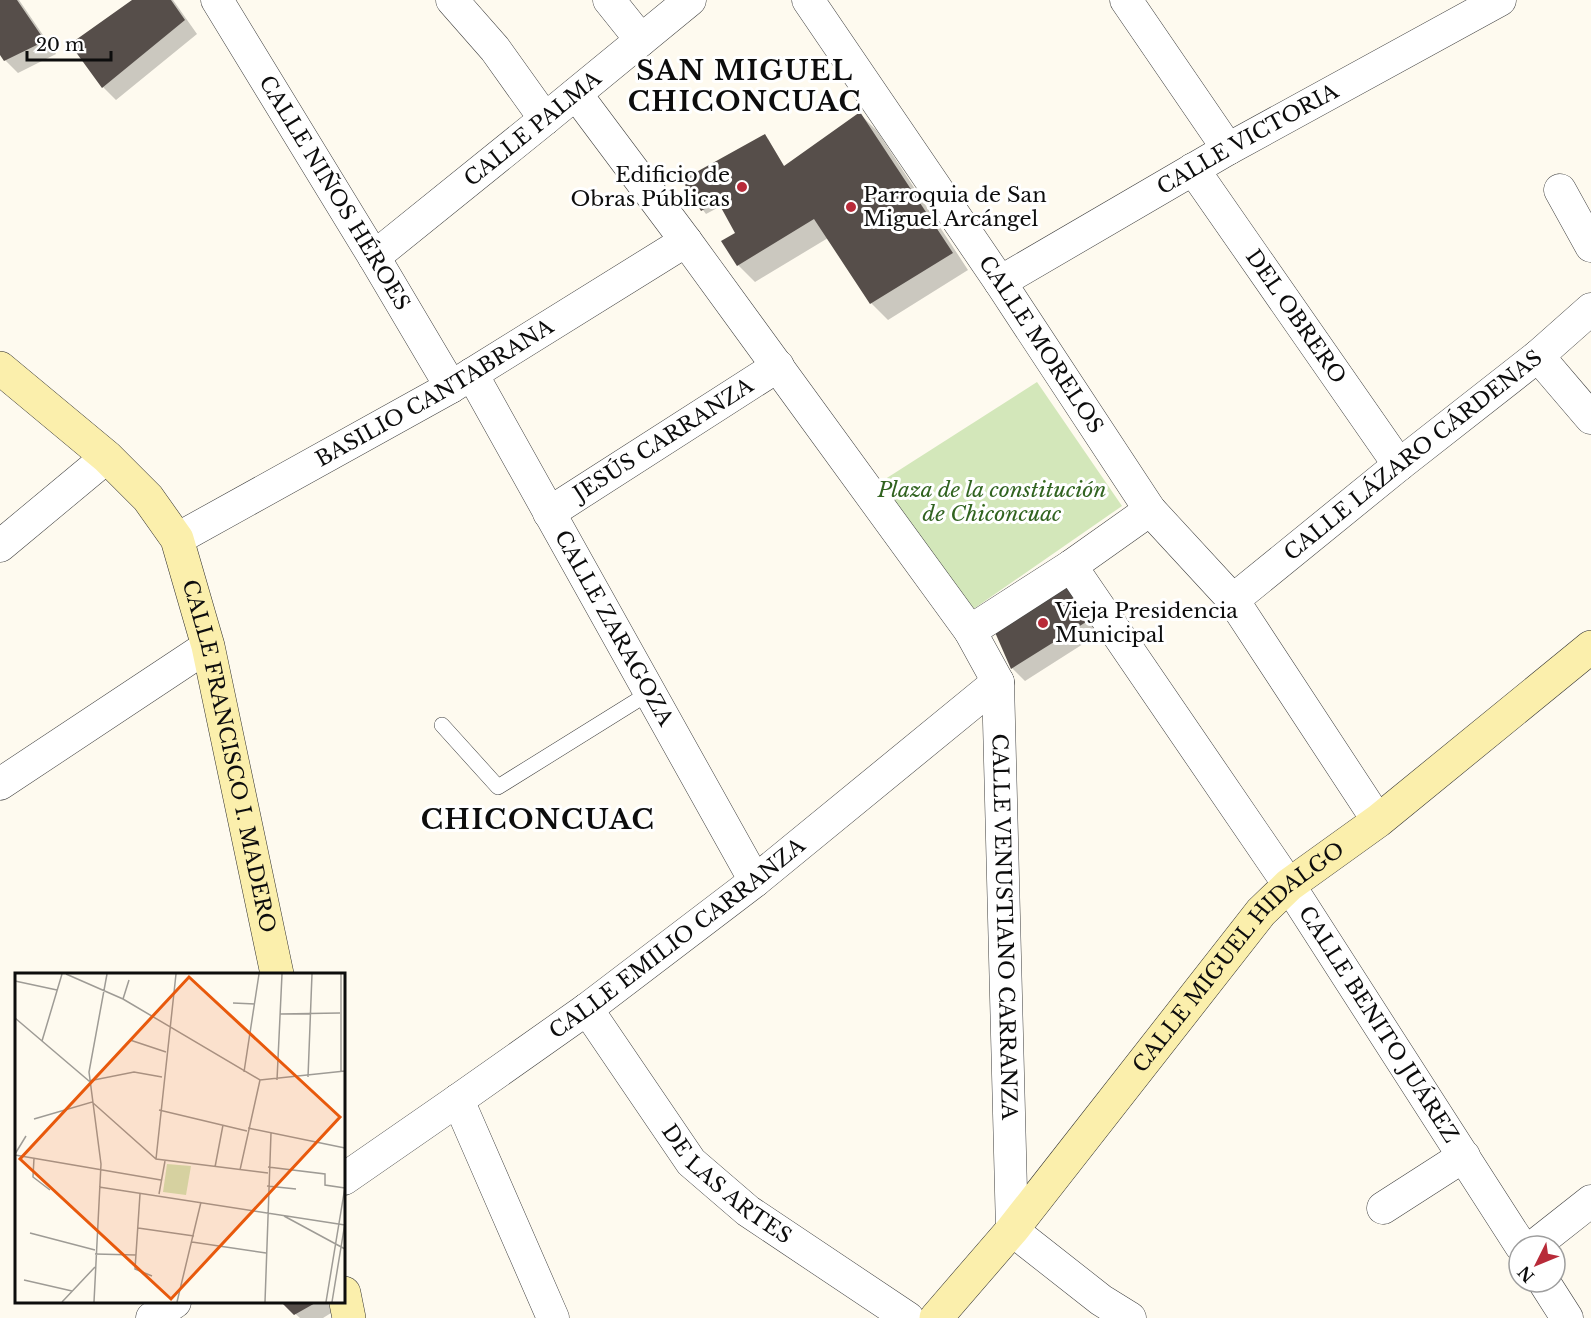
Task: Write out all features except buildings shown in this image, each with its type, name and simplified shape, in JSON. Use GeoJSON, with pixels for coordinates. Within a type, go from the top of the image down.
{"type":"FeatureCollection","features":[{"type":"Feature","properties":{"kind":"main road","name":"CALLE FRANCISCO I. MADERO"},"geometry":{"type":"LineString","coordinates":[[0,368],[107,457],[148,498],[177,539],[208,646],[277,973]]}},
{"type":"Feature","properties":{"kind":"main road","name":"CALLE MIGUEL HIDALGO"},"geometry":{"type":"LineString","coordinates":[[936,1318],[1012,1230],[1261,912],[1289,885],[1378,821],[1591,647]]}},
{"type":"Feature","properties":{"kind":"main road"},"geometry":{"type":"LineString","coordinates":[[345,1298],[349,1318]]}},
{"type":"Feature","properties":{"kind":"street","name":"CALLE NIÑOS HÉROES"},"geometry":{"type":"LineString","coordinates":[[217,0],[374,257],[462,381]]}},
{"type":"Feature","properties":{"kind":"street"},"geometry":{"type":"LineString","coordinates":[[452,0],[495,49],[545,120]]}},
{"type":"Feature","properties":{"kind":"street"},"geometry":{"type":"LineString","coordinates":[[609,0],[641,40]]}},
{"type":"Feature","properties":{"kind":"street","name":"CALLE PALMA"},"geometry":{"type":"LineString","coordinates":[[374,257],[690,0]]}},
{"type":"Feature","properties":{"kind":"street","name":"CALLE MORELOS"},"geometry":{"type":"LineString","coordinates":[[808,0],[1000,282],[1150,510],[1233,600],[1378,821]]}},
{"type":"Feature","properties":{"kind":"street"},"geometry":{"type":"LineString","coordinates":[[1126,0],[1228,149]]}},
{"type":"Feature","properties":{"kind":"street","name":"CALLE VICTORIA"},"geometry":{"type":"LineString","coordinates":[[1000,282],[1228,149],[1500,0]]}},
{"type":"Feature","properties":{"kind":"street","name":"CALLE VENUSTIANO CARRANZA"},"geometry":{"type":"LineString","coordinates":[[576,94],[778,366],[970,631],[998,682],[1012,1230]]}},
{"type":"Feature","properties":{"kind":"street","name":"DEL OBRERO"},"geometry":{"type":"LineString","coordinates":[[1193,169],[1399,465]]}},
{"type":"Feature","properties":{"kind":"street"},"geometry":{"type":"LineString","coordinates":[[1560,190],[1591,246]]}},
{"type":"Feature","properties":{"kind":"street","name":"BASILIO CANTABRANA"},"geometry":{"type":"LineString","coordinates":[[177,539],[462,381],[686,241]]}},
{"type":"Feature","properties":{"kind":"street","name":"CALLE LÁZARO CÁRDENAS"},"geometry":{"type":"LineString","coordinates":[[1233,600],[1538,356],[1591,309]]}},
{"type":"Feature","properties":{"kind":"street"},"geometry":{"type":"LineString","coordinates":[[1538,356],[1591,418]]}},
{"type":"Feature","properties":{"kind":"street","name":"JESÚS CARRANZA"},"geometry":{"type":"LineString","coordinates":[[549,513],[778,366]]}},
{"type":"Feature","properties":{"kind":"street","name":"CALLE ZARAGOZA"},"geometry":{"type":"LineString","coordinates":[[462,381],[549,513],[755,881]]}},
{"type":"Feature","properties":{"kind":"street"},"geometry":{"type":"LineString","coordinates":[[0,546],[107,457]]}},
{"type":"Feature","properties":{"kind":"street"},"geometry":{"type":"LineString","coordinates":[[970,631],[1071,566],[1150,510]]}},
{"type":"Feature","properties":{"kind":"street","name":"CALLE BENITO JUÁREZ"},"geometry":{"type":"LineString","coordinates":[[1071,566],[1289,885],[1513,1234]]}},
{"type":"Feature","properties":{"kind":"street"},"geometry":{"type":"LineString","coordinates":[[0,784],[208,646]]}},
{"type":"Feature","properties":{"kind":"street","name":"CALLE EMILIO CARRANZA"},"geometry":{"type":"LineString","coordinates":[[345,1178],[587,1009],[755,881],[998,682]]}},
{"type":"Feature","properties":{"kind":"street","name":"DE LAS ARTES"},"geometry":{"type":"LineString","coordinates":[[587,1009],[691,1162],[748,1211],[908,1318]]}},
{"type":"Feature","properties":{"kind":"street"},"geometry":{"type":"LineString","coordinates":[[458,1100],[553,1318]]}},
{"type":"Feature","properties":{"kind":"street"},"geometry":{"type":"LineString","coordinates":[[1383,1208],[1464,1156]]}},
{"type":"Feature","properties":{"kind":"street"},"geometry":{"type":"LineString","coordinates":[[1549,1234],[1591,1201]]}},
{"type":"Feature","properties":{"kind":"street"},"geometry":{"type":"LineString","coordinates":[[1012,1230],[1101,1300],[1130,1318]]}},
{"type":"Feature","properties":{"kind":"street"},"geometry":{"type":"LineString","coordinates":[[1552,1294],[1567,1318]]}},
{"type":"Feature","properties":{"kind":"street"},"geometry":{"type":"LineString","coordinates":[[152,1318],[174,1303]]}},
{"type":"Feature","properties":{"kind":"lane"},"geometry":{"type":"LineString","coordinates":[[442,725],[498,787],[649,693]]}},
{"type":"Feature","properties":{"kind":"green space","name":"Plaza de la constitución de Chiconcuac"},"geometry":{"type":"Polygon","coordinates":[[[1037,382],[1122,506],[972,610],[879,483],[1037,382]]]}},
{"type":"Feature","properties":{"kind":"place","name":"Edificio de Obras Públicas"},"geometry":{"type":"Point","coordinates":[742,187]}},
{"type":"Feature","properties":{"kind":"place","name":"Parroquia de San Miguel Arcángel"},"geometry":{"type":"Point","coordinates":[851,207]}},
{"type":"Feature","properties":{"kind":"place","name":"Vieja Presidencia Municipal"},"geometry":{"type":"Point","coordinates":[1043,623]}},
{"type":"Feature","properties":{"kind":"district","name":"SAN MIGUEL CHICONCUAC"},"geometry":{"type":"Point","coordinates":[745,86]}},
{"type":"Feature","properties":{"kind":"district","name":"CHICONCUAC"},"geometry":{"type":"Point","coordinates":[538,820]}}]}
